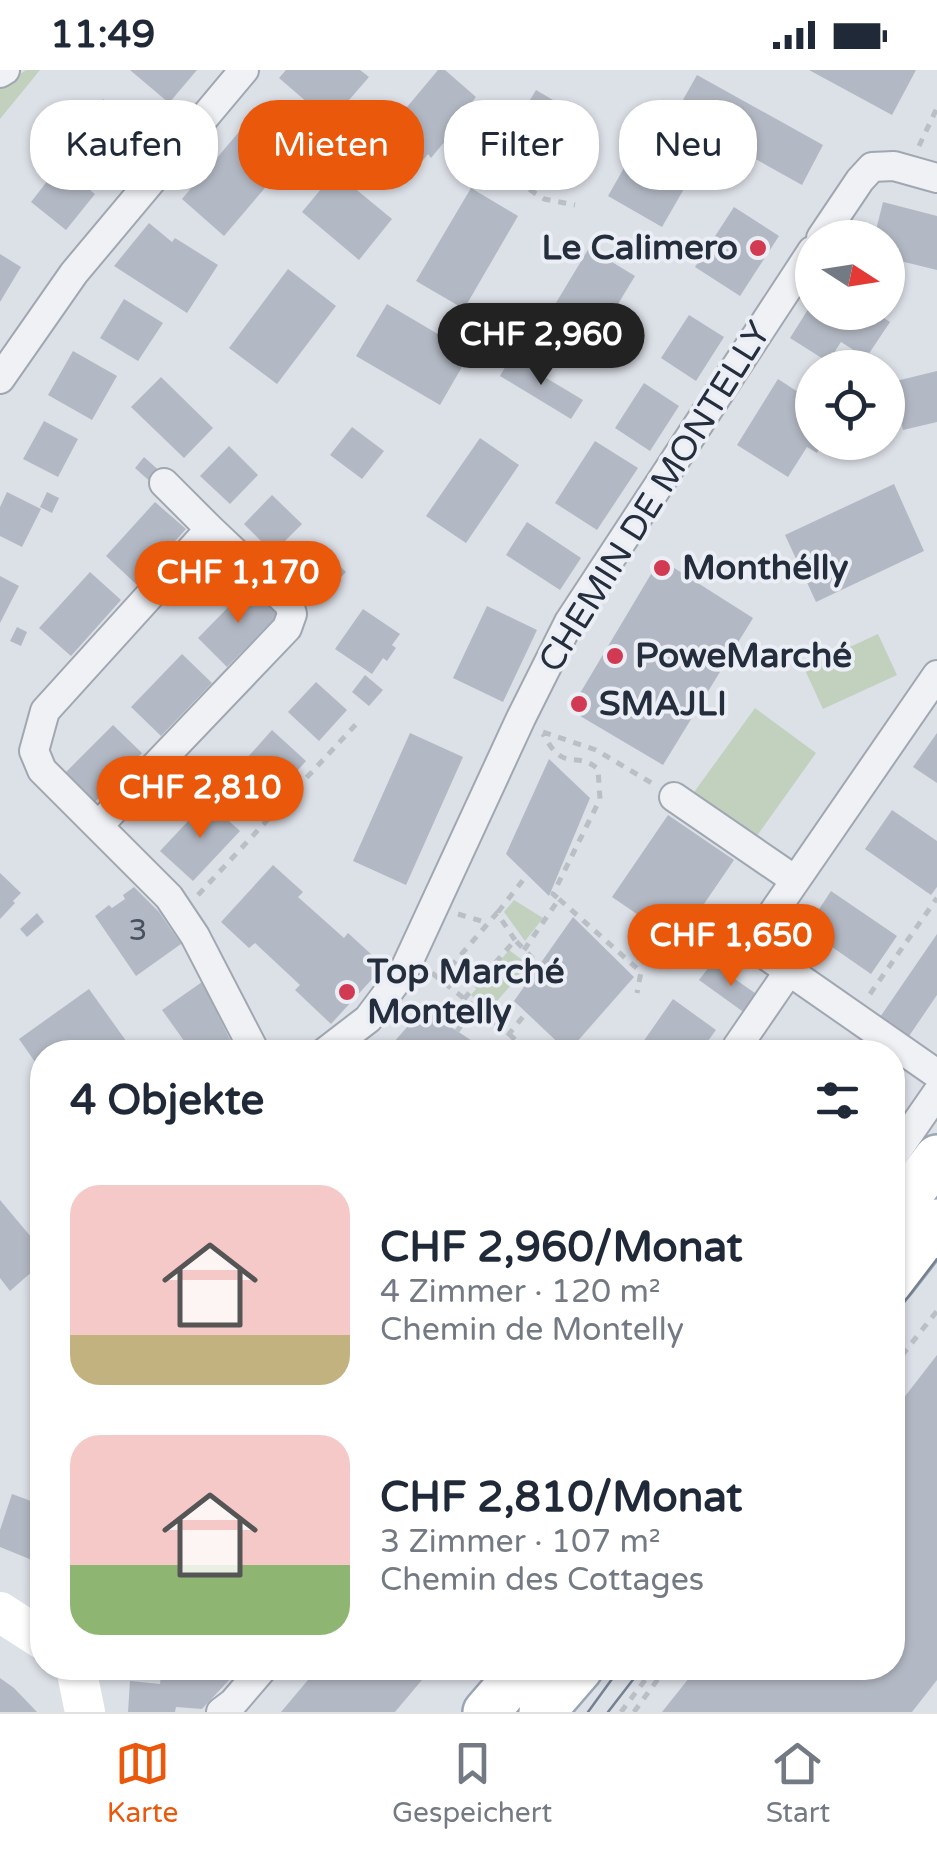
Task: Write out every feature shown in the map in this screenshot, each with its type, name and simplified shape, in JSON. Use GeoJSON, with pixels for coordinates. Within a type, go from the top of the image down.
{"type":"FeatureCollection","features":[{"type":"Feature","properties":{"kind":"main road"},"geometry":{"type":"LineString","coordinates":[[905,1263],[937,1222]]}},
{"type":"Feature","properties":{"kind":"main road"},"geometry":{"type":"LineString","coordinates":[[486,1712],[514,1680]]}},
{"type":"Feature","properties":{"kind":"main road"},"geometry":{"type":"LineString","coordinates":[[542,1712],[570,1680]]}},
{"type":"Feature","properties":{"kind":"street"},"geometry":{"type":"LineString","coordinates":[[0,379],[74,273],[244,70]]}},
{"type":"Feature","properties":{"kind":"street"},"geometry":{"type":"LineString","coordinates":[[833,220],[872,167],[894,166],[937,178]]}},
{"type":"Feature","properties":{"kind":"street","name":"CHEMIN DE MONTELLY"},"geometry":{"type":"LineString","coordinates":[[341,1040],[368,1019],[404,972],[569,622],[795,277]]}},
{"type":"Feature","properties":{"kind":"street"},"geometry":{"type":"LineString","coordinates":[[98,826],[287,628],[292,614],[288,604],[164,483]]}},
{"type":"Feature","properties":{"kind":"street"},"geometry":{"type":"LineString","coordinates":[[210,528],[45,711],[34,751],[42,770],[169,896],[195,936],[249,1040]]}},
{"type":"Feature","properties":{"kind":"street"},"geometry":{"type":"LineString","coordinates":[[889,1040],[750,944],[937,675]]}},
{"type":"Feature","properties":{"kind":"street"},"geometry":{"type":"LineString","coordinates":[[674,796],[795,880]]}},
{"type":"Feature","properties":{"kind":"street"},"geometry":{"type":"LineString","coordinates":[[746,1040],[789,971]]}},
{"type":"Feature","properties":{"kind":"street"},"geometry":{"type":"LineString","coordinates":[[905,1051],[937,1074]]}},
{"type":"Feature","properties":{"kind":"street"},"geometry":{"type":"LineString","coordinates":[[912,1161],[937,1094]]}},
{"type":"Feature","properties":{"kind":"street"},"geometry":{"type":"LineString","coordinates":[[0,1612],[30,1631]]}},
{"type":"Feature","properties":{"kind":"street"},"geometry":{"type":"LineString","coordinates":[[78,1680],[85,1712]]}},
{"type":"Feature","properties":{"kind":"street"},"geometry":{"type":"LineString","coordinates":[[221,1712],[253,1680]]}},
{"type":"Feature","properties":{"kind":"path"},"geometry":{"type":"LineString","coordinates":[[907,170],[937,108]]}},
{"type":"Feature","properties":{"kind":"path"},"geometry":{"type":"LineString","coordinates":[[530,190],[544,199],[575,205]]}},
{"type":"Feature","properties":{"kind":"path"},"geometry":{"type":"LineString","coordinates":[[180,914],[359,721]]}},
{"type":"Feature","properties":{"kind":"path"},"geometry":{"type":"LineString","coordinates":[[637,993],[641,972],[553,894],[600,798],[600,788],[598,770],[590,763],[572,762],[553,754],[542,732],[596,750],[674,796]]}},
{"type":"Feature","properties":{"kind":"path"},"geometry":{"type":"LineString","coordinates":[[440,979],[498,913],[526,874]]}},
{"type":"Feature","properties":{"kind":"path"},"geometry":{"type":"LineString","coordinates":[[855,1016],[937,898]]}},
{"type":"Feature","properties":{"kind":"path"},"geometry":{"type":"LineString","coordinates":[[524,950],[559,900]]}},
{"type":"Feature","properties":{"kind":"path"},"geometry":{"type":"LineString","coordinates":[[498,913],[514,940],[539,965]]}},
{"type":"Feature","properties":{"kind":"path"},"geometry":{"type":"LineString","coordinates":[[458,914],[488,923]]}},
{"type":"Feature","properties":{"kind":"path"},"geometry":{"type":"LineString","coordinates":[[464,999],[514,940]]}},
{"type":"Feature","properties":{"kind":"path"},"geometry":{"type":"LineString","coordinates":[[430,971],[516,1040]]}},
{"type":"Feature","properties":{"kind":"path"},"geometry":{"type":"LineString","coordinates":[[457,1031],[475,1007]]}},
{"type":"Feature","properties":{"kind":"path"},"geometry":{"type":"LineString","coordinates":[[509,1034],[526,1013]]}},
{"type":"Feature","properties":{"kind":"path"},"geometry":{"type":"LineString","coordinates":[[905,1351],[937,1310]]}},
{"type":"Feature","properties":{"kind":"path"},"geometry":{"type":"LineString","coordinates":[[621,1712],[645,1680]]}},
{"type":"Feature","properties":{"kind":"path"},"geometry":{"type":"LineString","coordinates":[[634,1712],[657,1680]]}},
{"type":"Feature","properties":{"kind":"green space"},"geometry":{"type":"Polygon","coordinates":[[[26,70],[40,70],[0,119],[0,88],[26,70]]]}},
{"type":"Feature","properties":{"kind":"green space"},"geometry":{"type":"Polygon","coordinates":[[[878,634],[897,675],[823,709],[804,668],[878,634]]]}},
{"type":"Feature","properties":{"kind":"green space"},"geometry":{"type":"Polygon","coordinates":[[[755,708],[816,753],[754,840],[692,795],[755,708]]]}},
{"type":"Feature","properties":{"kind":"green space"},"geometry":{"type":"Polygon","coordinates":[[[514,900],[543,918],[525,941],[504,912],[514,900]]]}},
{"type":"Feature","properties":{"kind":"green space"},"geometry":{"type":"Polygon","coordinates":[[[509,950],[529,965],[488,1011],[471,995],[509,950]]]}},
{"type":"Feature","properties":{"kind":"building"},"geometry":{"type":"Polygon","coordinates":[[[130,70],[197,70],[172,100],[165,100],[130,70]]]}},
{"type":"Feature","properties":{"kind":"building"},"geometry":{"type":"Polygon","coordinates":[[[286,70],[360,70],[369,77],[349,100],[304,100],[279,78],[286,70]]]}},
{"type":"Feature","properties":{"kind":"building"},"geometry":{"type":"Polygon","coordinates":[[[438,70],[445,70],[476,97],[444,100],[444,142],[431,158],[428,154],[424,159],[424,100],[413,100],[438,70]]]}},
{"type":"Feature","properties":{"kind":"building"},"geometry":{"type":"Polygon","coordinates":[[[809,70],[916,70],[892,115],[809,70]]]}},
{"type":"Feature","properties":{"kind":"building"},"geometry":{"type":"Polygon","coordinates":[[[697,75],[742,100],[683,100],[697,75]]]}},
{"type":"Feature","properties":{"kind":"building"},"geometry":{"type":"Polygon","coordinates":[[[536,90],[553,100],[530,100],[536,90]]]}},
{"type":"Feature","properties":{"kind":"building"},"geometry":{"type":"Polygon","coordinates":[[[757,108],[823,145],[802,185],[757,160],[757,108]]]}},
{"type":"Feature","properties":{"kind":"building"},"geometry":{"type":"Polygon","coordinates":[[[238,133],[238,190],[263,190],[224,236],[182,199],[190,190],[218,190],[218,157],[238,133]]]}},
{"type":"Feature","properties":{"kind":"building"},"geometry":{"type":"Polygon","coordinates":[[[619,177],[619,190],[683,190],[662,227],[608,196],[619,177]]]}},
{"type":"Feature","properties":{"kind":"building"},"geometry":{"type":"Polygon","coordinates":[[[40,190],[90,190],[95,194],[66,230],[31,202],[40,190]]]}},
{"type":"Feature","properties":{"kind":"building"},"geometry":{"type":"Polygon","coordinates":[[[320,190],[357,190],[392,219],[359,260],[302,212],[320,190]]]}},
{"type":"Feature","properties":{"kind":"building"},"geometry":{"type":"Polygon","coordinates":[[[470,190],[518,216],[464,309],[416,281],[470,190]]]}},
{"type":"Feature","properties":{"kind":"building"},"geometry":{"type":"Polygon","coordinates":[[[883,202],[937,216],[937,270],[905,262],[905,220],[878,220],[883,202]]]}},
{"type":"Feature","properties":{"kind":"building"},"geometry":{"type":"Polygon","coordinates":[[[734,207],[779,236],[740,296],[695,267],[734,207]]]}},
{"type":"Feature","properties":{"kind":"building"},"geometry":{"type":"Polygon","coordinates":[[[149,223],[172,242],[175,238],[218,265],[187,313],[114,266],[149,223]]]}},
{"type":"Feature","properties":{"kind":"building"},"geometry":{"type":"Polygon","coordinates":[[[589,248],[635,276],[579,368],[533,341],[589,248]]]}},
{"type":"Feature","properties":{"kind":"building"},"geometry":{"type":"Polygon","coordinates":[[[0,254],[21,267],[0,302],[0,254]]]}},
{"type":"Feature","properties":{"kind":"building"},"geometry":{"type":"Polygon","coordinates":[[[288,269],[336,306],[277,384],[229,348],[288,269]]]}},
{"type":"Feature","properties":{"kind":"building"},"geometry":{"type":"Polygon","coordinates":[[[124,299],[163,323],[138,361],[100,338],[124,299]]]}},
{"type":"Feature","properties":{"kind":"building"},"geometry":{"type":"Polygon","coordinates":[[[387,304],[470,353],[440,405],[356,356],[387,304]]]}},
{"type":"Feature","properties":{"kind":"building"},"geometry":{"type":"Polygon","coordinates":[[[689,315],[724,337],[696,381],[661,358],[689,315]]]}},
{"type":"Feature","properties":{"kind":"building"},"geometry":{"type":"Polygon","coordinates":[[[795,330],[885,330],[871,350],[854,350],[841,342],[836,350],[809,350],[790,338],[795,330]]]}},
{"type":"Feature","properties":{"kind":"building"},"geometry":{"type":"Polygon","coordinates":[[[73,351],[117,376],[92,420],[48,395],[73,351]]]}},
{"type":"Feature","properties":{"kind":"building"},"geometry":{"type":"Polygon","coordinates":[[[511,357],[583,400],[571,419],[500,376],[511,357]]]}},
{"type":"Feature","properties":{"kind":"building"},"geometry":{"type":"Polygon","coordinates":[[[937,371],[937,422],[905,430],[905,379],[937,371]]]}},
{"type":"Feature","properties":{"kind":"building"},"geometry":{"type":"Polygon","coordinates":[[[161,377],[213,428],[184,458],[131,407],[161,377]]]}},
{"type":"Feature","properties":{"kind":"building"},"geometry":{"type":"Polygon","coordinates":[[[778,379],[795,390],[795,460],[799,460],[788,477],[737,445],[778,379]]]}},
{"type":"Feature","properties":{"kind":"building"},"geometry":{"type":"Polygon","coordinates":[[[644,383],[679,406],[650,451],[615,428],[644,383]]]}},
{"type":"Feature","properties":{"kind":"building"},"geometry":{"type":"Polygon","coordinates":[[[44,421],[78,439],[58,477],[23,459],[44,421]]]}},
{"type":"Feature","properties":{"kind":"building"},"geometry":{"type":"Polygon","coordinates":[[[352,427],[384,451],[362,479],[330,455],[352,427]]]}},
{"type":"Feature","properties":{"kind":"building"},"geometry":{"type":"Polygon","coordinates":[[[480,438],[519,465],[466,543],[426,516],[480,438]]]}},
{"type":"Feature","properties":{"kind":"building"},"geometry":{"type":"Polygon","coordinates":[[[595,441],[638,468],[597,530],[555,503],[595,441]]]}},
{"type":"Feature","properties":{"kind":"building"},"geometry":{"type":"Polygon","coordinates":[[[229,446],[258,475],[230,504],[200,476],[229,446]]]}},
{"type":"Feature","properties":{"kind":"building"},"geometry":{"type":"Polygon","coordinates":[[[144,457],[163,474],[154,485],[135,468],[144,457]]]}},
{"type":"Feature","properties":{"kind":"building"},"geometry":{"type":"Polygon","coordinates":[[[894,484],[924,551],[816,602],[785,535],[894,484]]]}},
{"type":"Feature","properties":{"kind":"building"},"geometry":{"type":"Polygon","coordinates":[[[7,492],[41,509],[22,547],[0,536],[0,507],[7,492]]]}},
{"type":"Feature","properties":{"kind":"building"},"geometry":{"type":"Polygon","coordinates":[[[47,492],[59,498],[52,513],[40,507],[47,492]]]}},
{"type":"Feature","properties":{"kind":"building"},"geometry":{"type":"Polygon","coordinates":[[[272,495],[302,524],[273,553],[244,524],[272,495]]]}},
{"type":"Feature","properties":{"kind":"building"},"geometry":{"type":"Polygon","coordinates":[[[155,502],[186,529],[136,584],[106,556],[155,502]]]}},
{"type":"Feature","properties":{"kind":"building"},"geometry":{"type":"Polygon","coordinates":[[[527,522],[581,558],[560,590],[506,555],[527,522]]]}},
{"type":"Feature","properties":{"kind":"building"},"geometry":{"type":"Polygon","coordinates":[[[316,543],[346,572],[317,602],[287,573],[316,543]]]}},
{"type":"Feature","properties":{"kind":"building"},"geometry":{"type":"Polygon","coordinates":[[[660,559],[753,618],[663,765],[570,710],[660,559]]]}},
{"type":"Feature","properties":{"kind":"building"},"geometry":{"type":"Polygon","coordinates":[[[90,572],[121,600],[71,656],[39,628],[90,572]]]}},
{"type":"Feature","properties":{"kind":"building"},"geometry":{"type":"Polygon","coordinates":[[[0,576],[19,586],[0,623],[0,576]]]}},
{"type":"Feature","properties":{"kind":"building"},"geometry":{"type":"Polygon","coordinates":[[[250,585],[279,614],[227,667],[198,638],[250,585]]]}},
{"type":"Feature","properties":{"kind":"building"},"geometry":{"type":"Polygon","coordinates":[[[487,606],[537,630],[503,702],[453,678],[487,606]]]}},
{"type":"Feature","properties":{"kind":"building"},"geometry":{"type":"Polygon","coordinates":[[[363,609],[400,634],[387,661],[383,658],[372,674],[335,649],[363,609]]]}},
{"type":"Feature","properties":{"kind":"building"},"geometry":{"type":"Polygon","coordinates":[[[17,627],[27,632],[21,646],[10,641],[17,627]]]}},
{"type":"Feature","properties":{"kind":"building"},"geometry":{"type":"Polygon","coordinates":[[[182,654],[212,683],[161,736],[131,707],[182,654]]]}},
{"type":"Feature","properties":{"kind":"building"},"geometry":{"type":"Polygon","coordinates":[[[365,675],[383,690],[369,706],[352,692],[365,675]]]}},
{"type":"Feature","properties":{"kind":"building"},"geometry":{"type":"Polygon","coordinates":[[[316,682],[347,710],[319,741],[288,712],[316,682]]]}},
{"type":"Feature","properties":{"kind":"building"},"geometry":{"type":"Polygon","coordinates":[[[113,725],[142,753],[91,806],[61,777],[113,725]]]}},
{"type":"Feature","properties":{"kind":"building"},"geometry":{"type":"Polygon","coordinates":[[[272,730],[306,761],[256,817],[222,786],[272,730]]]}},
{"type":"Feature","properties":{"kind":"building"},"geometry":{"type":"Polygon","coordinates":[[[410,733],[463,757],[406,885],[353,861],[410,733]]]}},
{"type":"Feature","properties":{"kind":"building"},"geometry":{"type":"Polygon","coordinates":[[[937,733],[937,783],[913,767],[937,733]]]}},
{"type":"Feature","properties":{"kind":"building"},"geometry":{"type":"Polygon","coordinates":[[[549,759],[590,798],[549,896],[506,854],[549,759]]]}},
{"type":"Feature","properties":{"kind":"building"},"geometry":{"type":"Polygon","coordinates":[[[207,801],[240,831],[193,881],[160,851],[207,801]]]}},
{"type":"Feature","properties":{"kind":"building"},"geometry":{"type":"Polygon","coordinates":[[[892,810],[937,841],[937,887],[931,895],[865,849],[892,810]]]}},
{"type":"Feature","properties":{"kind":"building"},"geometry":{"type":"Polygon","coordinates":[[[668,815],[734,860],[678,942],[612,897],[668,815]]]}},
{"type":"Feature","properties":{"kind":"building"},"geometry":{"type":"Polygon","coordinates":[[[273,865],[303,892],[298,897],[344,938],[348,933],[384,966],[331,1024],[295,990],[300,985],[255,943],[249,948],[221,922],[273,865]]]}},
{"type":"Feature","properties":{"kind":"building"},"geometry":{"type":"Polygon","coordinates":[[[0,873],[21,893],[0,919],[0,873]]]}},
{"type":"Feature","properties":{"kind":"building"},"geometry":{"type":"Polygon","coordinates":[[[134,887],[159,912],[181,944],[136,976],[95,916],[125,899],[123,895],[134,887]]]}},
{"type":"Feature","properties":{"kind":"building"},"geometry":{"type":"Polygon","coordinates":[[[831,891],[897,936],[871,974],[806,929],[831,891]]]}},
{"type":"Feature","properties":{"kind":"building"},"geometry":{"type":"Polygon","coordinates":[[[37,913],[44,922],[27,937],[20,929],[37,913]]]}},
{"type":"Feature","properties":{"kind":"building"},"geometry":{"type":"Polygon","coordinates":[[[573,917],[634,977],[579,1040],[555,1040],[514,1001],[573,917]]]}},
{"type":"Feature","properties":{"kind":"building"},"geometry":{"type":"Polygon","coordinates":[[[937,934],[937,995],[905,1042],[876,1023],[937,934]]]}},
{"type":"Feature","properties":{"kind":"building"},"geometry":{"type":"Polygon","coordinates":[[[712,963],[762,998],[749,1016],[699,980],[712,963]]]}},
{"type":"Feature","properties":{"kind":"building"},"geometry":{"type":"Polygon","coordinates":[[[202,982],[230,1040],[183,1040],[162,1010],[202,982]]]}},
{"type":"Feature","properties":{"kind":"building"},"geometry":{"type":"Polygon","coordinates":[[[89,989],[125,1040],[30,1040],[30,1055],[19,1039],[89,989]]]}},
{"type":"Feature","properties":{"kind":"building"},"geometry":{"type":"Polygon","coordinates":[[[673,999],[716,1030],[709,1040],[644,1040],[673,999]]]}},
{"type":"Feature","properties":{"kind":"building"},"geometry":{"type":"Polygon","coordinates":[[[423,1009],[471,1040],[396,1040],[423,1009]]]}},
{"type":"Feature","properties":{"kind":"building"},"geometry":{"type":"Polygon","coordinates":[[[0,1200],[30,1236],[30,1274],[10,1291],[0,1278],[0,1200]]]}},
{"type":"Feature","properties":{"kind":"building"},"geometry":{"type":"Polygon","coordinates":[[[937,1355],[937,1680],[912,1712],[662,1712],[687,1680],[905,1680],[905,1396],[937,1355]]]}},
{"type":"Feature","properties":{"kind":"building"},"geometry":{"type":"Polygon","coordinates":[[[12,1494],[30,1501],[30,1559],[0,1547],[0,1530],[12,1494]]]}},
{"type":"Feature","properties":{"kind":"building"},"geometry":{"type":"Polygon","coordinates":[[[0,1678],[14,1688],[37,1712],[0,1712],[0,1678]]]}},
{"type":"Feature","properties":{"kind":"building"},"geometry":{"type":"Polygon","coordinates":[[[160,1680],[229,1680],[202,1709],[176,1707],[175,1712],[128,1712],[130,1681],[160,1684],[160,1680]]]}},
{"type":"Feature","properties":{"kind":"building"},"geometry":{"type":"Polygon","coordinates":[[[308,1680],[422,1680],[395,1712],[281,1712],[308,1680]]]}},
{"type":"Feature","properties":{"kind":"tram line"},"geometry":{"type":"LineString","coordinates":[[905,1301],[937,1259]]}},
{"type":"Feature","properties":{"kind":"tram line"},"geometry":{"type":"LineString","coordinates":[[588,1712],[611,1680]]}},
{"type":"Feature","properties":{"kind":"tram line"},"geometry":{"type":"LineString","coordinates":[[608,1712],[633,1680]]}},
{"type":"Feature","properties":{"kind":"place","name":"Le Calimero"},"geometry":{"type":"Point","coordinates":[758,248]}},
{"type":"Feature","properties":{"kind":"place","name":"Monthélly"},"geometry":{"type":"Point","coordinates":[662,568]}},
{"type":"Feature","properties":{"kind":"place","name":"PoweMarché"},"geometry":{"type":"Point","coordinates":[615,656]}},
{"type":"Feature","properties":{"kind":"place","name":"SMAJLI"},"geometry":{"type":"Point","coordinates":[579,704]}},
{"type":"Feature","properties":{"kind":"place","name":"Top Marché Montelly"},"geometry":{"type":"Point","coordinates":[347,992]}}]}
